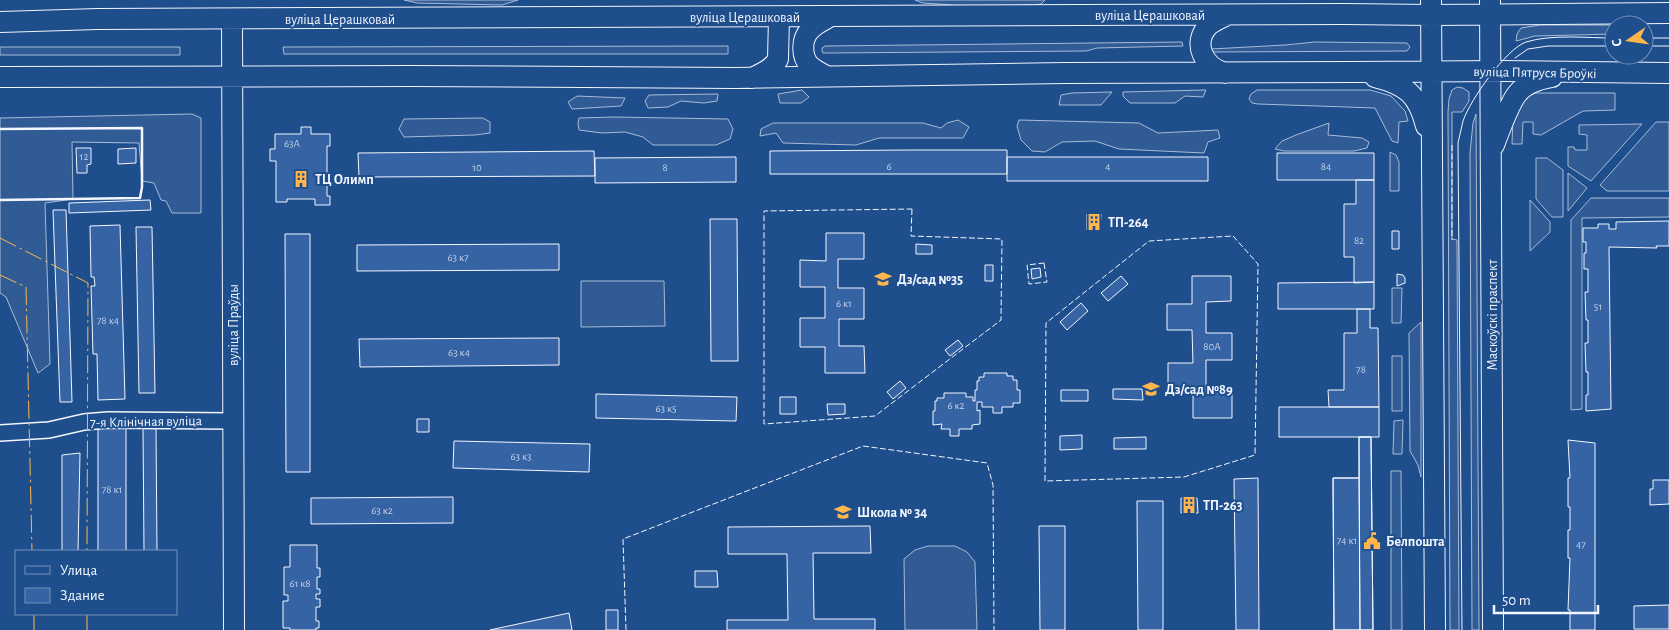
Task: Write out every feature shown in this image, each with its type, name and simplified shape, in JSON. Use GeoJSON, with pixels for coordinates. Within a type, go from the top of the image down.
{"type":"FeatureCollection","features":[{"type":"Feature","properties":{"kind":"main road"},"geometry":{"type":"LineString","coordinates":[[1344,14],[1392,0]]}},
{"type":"Feature","properties":{"kind":"main road"},"geometry":{"type":"LineString","coordinates":[[1548,0],[1577,13]]}},
{"type":"Feature","properties":{"kind":"main road"},"geometry":{"type":"LineString","coordinates":[[1490,7],[1577,13],[1669,13]]}},
{"type":"Feature","properties":{"kind":"main road","name":"вуліца Церашковай"},"geometry":{"type":"LineString","coordinates":[[0,22],[1344,14],[1431,8],[1490,7]]}},
{"type":"Feature","properties":{"kind":"main road","name":"Маскоўскі праспект"},"geometry":{"type":"LineString","coordinates":[[1490,7],[1493,630]]}},
{"type":"Feature","properties":{"kind":"main road"},"geometry":{"type":"LineString","coordinates":[[1431,8],[1435,630]]}},
{"type":"Feature","properties":{"kind":"main road"},"geometry":{"type":"LineString","coordinates":[[1167,15],[1185,27],[1189,32],[1193,45],[1186,63],[1170,73]]}},
{"type":"Feature","properties":{"kind":"main road"},"geometry":{"type":"LineString","coordinates":[[1225,73],[1211,66],[1202,54],[1201,39],[1208,26],[1226,15]]}},
{"type":"Feature","properties":{"kind":"main road"},"geometry":{"type":"LineString","coordinates":[[826,76],[806,60],[803,45],[805,37],[811,28],[829,16]]}},
{"type":"Feature","properties":{"kind":"main road"},"geometry":{"type":"LineString","coordinates":[[779,17],[789,63],[796,73],[802,77]]}},
{"type":"Feature","properties":{"kind":"main road"},"geometry":{"type":"LineString","coordinates":[[752,78],[776,64],[778,59],[779,17]]}},
{"type":"Feature","properties":{"kind":"main road","name":"вуліца Праўды"},"geometry":{"type":"LineString","coordinates":[[232,20],[234,630]]}},
{"type":"Feature","properties":{"kind":"main road"},"geometry":{"type":"LineString","coordinates":[[0,77],[752,78],[1431,71]]}},
{"type":"Feature","properties":{"kind":"main road","name":"вуліца Пятруся Броўкі"},"geometry":{"type":"LineString","coordinates":[[1431,71],[1669,73]]}},
{"type":"Feature","properties":{"kind":"main road"},"geometry":{"type":"LineString","coordinates":[[1353,72],[1400,85],[1417,100],[1422,109],[1431,157]]}},
{"type":"Feature","properties":{"kind":"main road"},"geometry":{"type":"LineString","coordinates":[[1491,150],[1516,94],[1542,79],[1576,72]]}},
{"type":"Feature","properties":{"kind":"street","name":"7-я Клінічная вуліца"},"geometry":{"type":"LineString","coordinates":[[0,434],[49,430],[84,422],[108,420],[233,421]]}},
{"type":"Feature","properties":{"kind":"shaded area"},"geometry":{"type":"Polygon","coordinates":[[[404,0],[518,0],[502,5],[417,3],[404,0]]]}},
{"type":"Feature","properties":{"kind":"shaded area"},"geometry":{"type":"Polygon","coordinates":[[[915,0],[1045,0],[1041,4],[1034,5],[954,7],[953,5],[923,3],[915,0]]]}},
{"type":"Feature","properties":{"kind":"shaded area"},"geometry":{"type":"Polygon","coordinates":[[[1540,25],[1604,25],[1604,34],[1535,36],[1516,41],[1517,34],[1521,28],[1540,25]]]}},
{"type":"Feature","properties":{"kind":"shaded area"},"geometry":{"type":"Polygon","coordinates":[[[1182,42],[1183,46],[1097,48],[1086,51],[823,53],[822,50],[825,46],[1182,42]]]}},
{"type":"Feature","properties":{"kind":"shaded area"},"geometry":{"type":"Polygon","coordinates":[[[1315,42],[1407,43],[1410,47],[1407,51],[1212,52],[1211,49],[1285,45],[1315,42]]]}},
{"type":"Feature","properties":{"kind":"shaded area"},"geometry":{"type":"Polygon","coordinates":[[[728,46],[728,54],[284,54],[283,47],[728,46]]]}},
{"type":"Feature","properties":{"kind":"shaded area"},"geometry":{"type":"Polygon","coordinates":[[[0,47],[180,47],[180,55],[0,55],[0,47]]]}},
{"type":"Feature","properties":{"kind":"shaded area"},"geometry":{"type":"Polygon","coordinates":[[[1457,87],[1469,92],[1469,101],[1462,112],[1452,112],[1452,239],[1457,240],[1459,630],[1450,630],[1448,112],[1452,90],[1457,87]]]}},
{"type":"Feature","properties":{"kind":"shaded area"},"geometry":{"type":"Polygon","coordinates":[[[802,90],[809,97],[801,103],[780,103],[778,94],[802,90]]]}},
{"type":"Feature","properties":{"kind":"shaded area"},"geometry":{"type":"Polygon","coordinates":[[[1206,90],[1203,97],[1185,96],[1175,103],[1130,103],[1123,96],[1123,92],[1206,90]]]}},
{"type":"Feature","properties":{"kind":"shaded area"},"geometry":{"type":"Polygon","coordinates":[[[1257,90],[1370,90],[1391,96],[1405,111],[1408,121],[1399,122],[1398,143],[1392,141],[1375,108],[1252,103],[1249,99],[1251,94],[1257,90]]]}},
{"type":"Feature","properties":{"kind":"shaded area"},"geometry":{"type":"Polygon","coordinates":[[[1112,92],[1101,105],[1059,105],[1061,95],[1112,92]]]}},
{"type":"Feature","properties":{"kind":"shaded area"},"geometry":{"type":"Polygon","coordinates":[[[1535,93],[1615,93],[1615,110],[1583,111],[1541,135],[1533,134],[1533,122],[1523,122],[1522,144],[1512,144],[1513,116],[1522,98],[1535,93]]]}},
{"type":"Feature","properties":{"kind":"shaded area"},"geometry":{"type":"Polygon","coordinates":[[[718,94],[717,101],[704,103],[681,101],[668,107],[648,108],[645,101],[649,95],[718,94]]]}},
{"type":"Feature","properties":{"kind":"shaded area"},"geometry":{"type":"Polygon","coordinates":[[[577,96],[625,98],[621,106],[572,109],[568,102],[577,96]]]}},
{"type":"Feature","properties":{"kind":"shaded area"},"geometry":{"type":"Polygon","coordinates":[[[192,114],[201,118],[201,213],[172,213],[166,201],[161,200],[154,183],[142,181],[139,143],[72,142],[73,199],[45,203],[50,364],[38,373],[6,297],[0,293],[0,118],[192,114]]]}},
{"type":"Feature","properties":{"kind":"shaded area"},"geometry":{"type":"Polygon","coordinates":[[[1476,114],[1479,630],[1472,630],[1470,153],[1473,123],[1476,114]]]}},
{"type":"Feature","properties":{"kind":"shaded area"},"geometry":{"type":"Polygon","coordinates":[[[483,118],[490,122],[490,133],[404,137],[399,129],[404,119],[483,118]]]}},
{"type":"Feature","properties":{"kind":"shaded area"},"geometry":{"type":"Polygon","coordinates":[[[579,118],[728,119],[733,129],[730,139],[716,145],[653,145],[643,137],[625,132],[602,133],[579,130],[579,118]]]}},
{"type":"Feature","properties":{"kind":"shaded area"},"geometry":{"type":"Polygon","coordinates":[[[958,120],[969,127],[963,138],[879,138],[856,145],[783,143],[776,133],[760,136],[761,129],[773,123],[923,123],[941,128],[947,123],[958,120]]]}},
{"type":"Feature","properties":{"kind":"shaded area"},"geometry":{"type":"Polygon","coordinates":[[[1019,120],[1139,123],[1158,133],[1218,130],[1220,138],[1208,142],[1204,153],[1119,149],[1095,141],[1062,142],[1045,152],[1032,151],[1021,140],[1017,126],[1019,120]]]}},
{"type":"Feature","properties":{"kind":"shaded area"},"geometry":{"type":"Polygon","coordinates":[[[1656,122],[1669,122],[1669,191],[1607,191],[1600,185],[1656,122]]]}},
{"type":"Feature","properties":{"kind":"shaded area"},"geometry":{"type":"Polygon","coordinates":[[[1329,123],[1328,135],[1362,138],[1369,142],[1367,148],[1354,151],[1284,151],[1275,149],[1282,141],[1329,123]]]}},
{"type":"Feature","properties":{"kind":"shaded area"},"geometry":{"type":"Polygon","coordinates":[[[1642,124],[1591,181],[1568,166],[1568,147],[1574,147],[1575,150],[1587,150],[1587,135],[1579,134],[1579,125],[1642,124]]]}},
{"type":"Feature","properties":{"kind":"shaded area"},"geometry":{"type":"Polygon","coordinates":[[[1390,152],[1396,155],[1399,162],[1399,191],[1390,191],[1390,152]]]}},
{"type":"Feature","properties":{"kind":"shaded area"},"geometry":{"type":"Polygon","coordinates":[[[1536,158],[1547,158],[1563,170],[1563,217],[1552,217],[1536,199],[1536,158]]]}},
{"type":"Feature","properties":{"kind":"shaded area"},"geometry":{"type":"Polygon","coordinates":[[[1568,173],[1587,188],[1568,211],[1568,173]]]}},
{"type":"Feature","properties":{"kind":"shaded area"},"geometry":{"type":"Polygon","coordinates":[[[1591,198],[1669,198],[1669,217],[1582,218],[1582,409],[1571,410],[1571,220],[1591,198]]]}},
{"type":"Feature","properties":{"kind":"shaded area"},"geometry":{"type":"Polygon","coordinates":[[[1530,200],[1550,222],[1550,232],[1530,251],[1530,200]]]}},
{"type":"Feature","properties":{"kind":"shaded area"},"geometry":{"type":"Polygon","coordinates":[[[581,281],[664,281],[665,326],[581,327],[581,281]]]}},
{"type":"Feature","properties":{"kind":"shaded area"},"geometry":{"type":"Polygon","coordinates":[[[1392,288],[1402,288],[1401,323],[1392,323],[1392,288]]]}},
{"type":"Feature","properties":{"kind":"shaded area"},"geometry":{"type":"Polygon","coordinates":[[[1421,322],[1421,477],[1418,465],[1410,451],[1409,333],[1421,322]]]}},
{"type":"Feature","properties":{"kind":"shaded area"},"geometry":{"type":"Polygon","coordinates":[[[1392,356],[1402,356],[1402,411],[1392,411],[1392,356]]]}},
{"type":"Feature","properties":{"kind":"shaded area"},"geometry":{"type":"Polygon","coordinates":[[[1403,420],[1402,454],[1393,454],[1394,421],[1403,420]]]}},
{"type":"Feature","properties":{"kind":"shaded area"},"geometry":{"type":"Polygon","coordinates":[[[1391,471],[1401,471],[1402,630],[1391,630],[1391,471]]]}},
{"type":"Feature","properties":{"kind":"shaded area"},"geometry":{"type":"Polygon","coordinates":[[[928,546],[955,546],[967,552],[975,562],[977,630],[905,630],[904,559],[915,550],[928,546]]]}},
{"type":"Feature","properties":{"kind":"building","name":"ТЦ Олимп"},"geometry":{"type":"Polygon","coordinates":[[[301,127],[311,127],[311,134],[330,134],[330,146],[327,146],[327,196],[330,196],[330,205],[315,205],[315,199],[287,199],[287,202],[276,202],[276,161],[270,161],[270,149],[275,149],[275,134],[301,134],[301,127]]]}},
{"type":"Feature","properties":{"kind":"building"},"geometry":{"type":"Polygon","coordinates":[[[76,148],[91,148],[91,164],[87,165],[87,173],[77,173],[76,148]]]}},
{"type":"Feature","properties":{"kind":"building"},"geometry":{"type":"Polygon","coordinates":[[[136,148],[136,163],[118,164],[118,149],[136,148]]]}},
{"type":"Feature","properties":{"kind":"building"},"geometry":{"type":"Polygon","coordinates":[[[1007,150],[1007,174],[770,174],[770,151],[1007,150]]]}},
{"type":"Feature","properties":{"kind":"building"},"geometry":{"type":"Polygon","coordinates":[[[594,151],[595,176],[359,177],[358,153],[594,151]]]}},
{"type":"Feature","properties":{"kind":"building"},"geometry":{"type":"Polygon","coordinates":[[[1277,153],[1374,153],[1374,180],[1277,180],[1277,153]]]}},
{"type":"Feature","properties":{"kind":"building"},"geometry":{"type":"Polygon","coordinates":[[[736,157],[736,182],[595,183],[595,158],[736,157]]]}},
{"type":"Feature","properties":{"kind":"building"},"geometry":{"type":"Polygon","coordinates":[[[1007,157],[1208,157],[1208,181],[1007,181],[1007,157]]]}},
{"type":"Feature","properties":{"kind":"building"},"geometry":{"type":"Polygon","coordinates":[[[1356,180],[1374,180],[1374,282],[1354,283],[1354,257],[1344,257],[1344,204],[1356,204],[1356,180]]]}},
{"type":"Feature","properties":{"kind":"building"},"geometry":{"type":"Polygon","coordinates":[[[150,200],[151,210],[69,213],[69,203],[150,200]]]}},
{"type":"Feature","properties":{"kind":"building"},"geometry":{"type":"Polygon","coordinates":[[[53,210],[66,210],[72,402],[60,402],[53,210]]]}},
{"type":"Feature","properties":{"kind":"building","name":"ТП-264"},"geometry":{"type":"Polygon","coordinates":[[[1087,214],[1101,214],[1100,230],[1087,230],[1087,214]]]}},
{"type":"Feature","properties":{"kind":"building"},"geometry":{"type":"Polygon","coordinates":[[[710,219],[737,219],[738,361],[711,361],[710,219]]]}},
{"type":"Feature","properties":{"kind":"building"},"geometry":{"type":"Polygon","coordinates":[[[1669,221],[1669,246],[1656,246],[1657,248],[1609,247],[1611,409],[1586,411],[1588,372],[1586,372],[1585,343],[1588,343],[1588,320],[1586,320],[1585,292],[1588,292],[1588,269],[1584,269],[1586,242],[1583,242],[1583,228],[1598,228],[1598,224],[1609,224],[1609,229],[1616,229],[1616,222],[1669,221]]]}},
{"type":"Feature","properties":{"kind":"building"},"geometry":{"type":"Polygon","coordinates":[[[120,225],[125,399],[98,400],[97,354],[93,354],[91,286],[95,286],[94,277],[91,277],[90,226],[120,225]]]}},
{"type":"Feature","properties":{"kind":"building"},"geometry":{"type":"Polygon","coordinates":[[[136,227],[152,227],[155,393],[139,393],[136,227]]]}},
{"type":"Feature","properties":{"kind":"building"},"geometry":{"type":"Polygon","coordinates":[[[1392,231],[1399,231],[1399,249],[1392,249],[1392,231]]]}},
{"type":"Feature","properties":{"kind":"building"},"geometry":{"type":"Polygon","coordinates":[[[826,233],[864,233],[864,259],[838,259],[838,288],[864,288],[864,319],[839,319],[839,346],[864,346],[865,373],[825,373],[825,347],[800,347],[800,318],[825,318],[825,287],[800,287],[800,260],[826,261],[826,233]]]}},
{"type":"Feature","properties":{"kind":"building"},"geometry":{"type":"Polygon","coordinates":[[[285,234],[310,234],[310,472],[286,472],[285,234]]]}},
{"type":"Feature","properties":{"kind":"building"},"geometry":{"type":"Polygon","coordinates":[[[559,244],[559,270],[357,271],[357,245],[559,244]]]}},
{"type":"Feature","properties":{"kind":"building"},"geometry":{"type":"Polygon","coordinates":[[[916,244],[932,245],[932,254],[916,254],[916,244]]]}},
{"type":"Feature","properties":{"kind":"building"},"geometry":{"type":"Polygon","coordinates":[[[985,265],[993,265],[993,281],[985,281],[985,265]]]}},
{"type":"Feature","properties":{"kind":"building"},"geometry":{"type":"Polygon","coordinates":[[[1040,268],[1041,277],[1032,279],[1031,269],[1040,268]]]}},
{"type":"Feature","properties":{"kind":"building"},"geometry":{"type":"Polygon","coordinates":[[[1397,274],[1403,275],[1405,283],[1397,286],[1397,274]]]}},
{"type":"Feature","properties":{"kind":"building"},"geometry":{"type":"Polygon","coordinates":[[[1121,276],[1128,284],[1108,301],[1101,293],[1121,276]]]}},
{"type":"Feature","properties":{"kind":"building"},"geometry":{"type":"Polygon","coordinates":[[[1192,276],[1231,276],[1231,301],[1206,302],[1206,333],[1232,333],[1232,360],[1206,360],[1206,393],[1232,392],[1232,418],[1193,418],[1193,388],[1168,389],[1168,363],[1193,363],[1192,330],[1167,330],[1167,304],[1192,304],[1192,276]]]}},
{"type":"Feature","properties":{"kind":"building"},"geometry":{"type":"Polygon","coordinates":[[[1374,282],[1374,309],[1278,309],[1278,283],[1374,282]]]}},
{"type":"Feature","properties":{"kind":"building"},"geometry":{"type":"Polygon","coordinates":[[[1081,303],[1088,311],[1067,330],[1060,322],[1081,303]]]}},
{"type":"Feature","properties":{"kind":"building"},"geometry":{"type":"Polygon","coordinates":[[[1357,309],[1370,309],[1370,328],[1378,328],[1379,407],[1329,407],[1328,390],[1344,390],[1344,333],[1357,333],[1357,309]]]}},
{"type":"Feature","properties":{"kind":"building"},"geometry":{"type":"Polygon","coordinates":[[[559,338],[559,365],[360,367],[359,339],[559,338]]]}},
{"type":"Feature","properties":{"kind":"building"},"geometry":{"type":"Polygon","coordinates":[[[958,340],[963,346],[950,356],[945,350],[958,340]]]}},
{"type":"Feature","properties":{"kind":"building"},"geometry":{"type":"Polygon","coordinates":[[[984,373],[1007,373],[1007,376],[1013,376],[1013,380],[1017,380],[1017,390],[1020,390],[1020,403],[1013,403],[1013,407],[1002,407],[1002,413],[993,413],[993,407],[982,407],[982,402],[977,402],[977,411],[980,410],[980,424],[972,425],[972,429],[959,429],[959,436],[950,436],[950,429],[941,429],[942,424],[933,425],[933,411],[935,411],[935,401],[937,401],[937,398],[944,398],[944,393],[966,393],[966,397],[973,397],[973,401],[975,401],[977,381],[979,381],[979,377],[984,377],[984,373]]]}},
{"type":"Feature","properties":{"kind":"building"},"geometry":{"type":"Polygon","coordinates":[[[900,381],[906,388],[893,399],[887,392],[900,381]]]}},
{"type":"Feature","properties":{"kind":"building"},"geometry":{"type":"Polygon","coordinates":[[[1113,389],[1142,389],[1143,400],[1113,399],[1113,389]]]}},
{"type":"Feature","properties":{"kind":"building"},"geometry":{"type":"Polygon","coordinates":[[[1061,390],[1088,390],[1088,401],[1061,401],[1061,390]]]}},
{"type":"Feature","properties":{"kind":"building"},"geometry":{"type":"Polygon","coordinates":[[[596,394],[737,397],[736,421],[596,418],[596,394]]]}},
{"type":"Feature","properties":{"kind":"building"},"geometry":{"type":"Polygon","coordinates":[[[780,397],[796,397],[796,414],[780,414],[780,397]]]}},
{"type":"Feature","properties":{"kind":"building"},"geometry":{"type":"Polygon","coordinates":[[[827,404],[845,404],[845,414],[828,415],[827,404]]]}},
{"type":"Feature","properties":{"kind":"building"},"geometry":{"type":"Polygon","coordinates":[[[1279,407],[1379,407],[1379,437],[1279,437],[1279,407]]]}},
{"type":"Feature","properties":{"kind":"building"},"geometry":{"type":"Polygon","coordinates":[[[417,419],[429,419],[429,432],[417,432],[417,419]]]}},
{"type":"Feature","properties":{"kind":"building"},"geometry":{"type":"Polygon","coordinates":[[[98,427],[126,427],[126,550],[98,550],[98,427]]]}},
{"type":"Feature","properties":{"kind":"building"},"geometry":{"type":"Polygon","coordinates":[[[143,428],[156,428],[157,550],[144,550],[143,428]]]}},
{"type":"Feature","properties":{"kind":"building"},"geometry":{"type":"Polygon","coordinates":[[[1082,435],[1082,449],[1060,450],[1060,436],[1082,435]]]}},
{"type":"Feature","properties":{"kind":"building"},"geometry":{"type":"Polygon","coordinates":[[[1146,437],[1146,449],[1114,449],[1114,438],[1146,437]]]}},
{"type":"Feature","properties":{"kind":"building"},"geometry":{"type":"Polygon","coordinates":[[[1359,437],[1371,437],[1373,630],[1334,630],[1333,478],[1359,478],[1359,437]]]}},
{"type":"Feature","properties":{"kind":"building"},"geometry":{"type":"Polygon","coordinates":[[[1359,437],[1371,437],[1373,630],[1360,630],[1359,437]]]}},
{"type":"Feature","properties":{"kind":"building"},"geometry":{"type":"Polygon","coordinates":[[[1568,440],[1595,443],[1595,630],[1570,630],[1570,610],[1568,610],[1570,558],[1568,558],[1568,530],[1570,530],[1570,507],[1568,507],[1568,478],[1570,478],[1568,440]]]}},
{"type":"Feature","properties":{"kind":"building"},"geometry":{"type":"Polygon","coordinates":[[[454,441],[590,444],[589,472],[453,468],[454,441]]]}},
{"type":"Feature","properties":{"kind":"building"},"geometry":{"type":"Polygon","coordinates":[[[80,453],[78,550],[62,550],[62,455],[80,453]]]}},
{"type":"Feature","properties":{"kind":"building"},"geometry":{"type":"Polygon","coordinates":[[[1258,478],[1259,630],[1236,630],[1234,479],[1258,478]]]}},
{"type":"Feature","properties":{"kind":"building"},"geometry":{"type":"Polygon","coordinates":[[[1333,478],[1359,478],[1360,630],[1334,630],[1333,478]]]}},
{"type":"Feature","properties":{"kind":"building"},"geometry":{"type":"Polygon","coordinates":[[[1653,480],[1669,480],[1669,504],[1650,505],[1650,489],[1653,489],[1653,480]]]}},
{"type":"Feature","properties":{"kind":"building"},"geometry":{"type":"Polygon","coordinates":[[[453,497],[453,523],[311,524],[311,498],[453,497]]]}},
{"type":"Feature","properties":{"kind":"building","name":"ТП-263"},"geometry":{"type":"Polygon","coordinates":[[[1181,498],[1197,498],[1198,513],[1181,513],[1181,498]]]}},
{"type":"Feature","properties":{"kind":"building"},"geometry":{"type":"Polygon","coordinates":[[[1137,501],[1163,501],[1163,630],[1138,630],[1137,501]]]}},
{"type":"Feature","properties":{"kind":"building"},"geometry":{"type":"Polygon","coordinates":[[[870,526],[871,553],[813,553],[814,619],[875,619],[875,630],[727,630],[727,620],[788,620],[787,554],[728,554],[728,527],[870,526]]]}},
{"type":"Feature","properties":{"kind":"building"},"geometry":{"type":"Polygon","coordinates":[[[1039,526],[1065,526],[1065,630],[1040,630],[1039,526]]]}},
{"type":"Feature","properties":{"kind":"building"},"geometry":{"type":"Polygon","coordinates":[[[290,545],[317,545],[317,568],[320,568],[320,577],[317,577],[317,589],[320,589],[320,594],[316,594],[316,599],[320,599],[320,607],[316,607],[316,621],[319,621],[319,628],[316,628],[316,630],[290,630],[290,628],[283,628],[283,601],[288,601],[288,595],[284,595],[284,567],[290,567],[290,545]]]}},
{"type":"Feature","properties":{"kind":"building"},"geometry":{"type":"Polygon","coordinates":[[[695,571],[717,571],[718,587],[695,587],[695,571]]]}},
{"type":"Feature","properties":{"kind":"building"},"geometry":{"type":"Polygon","coordinates":[[[1669,605],[1669,629],[1634,629],[1634,606],[1669,605]]]}},
{"type":"Feature","properties":{"kind":"building"},"geometry":{"type":"Polygon","coordinates":[[[606,610],[618,610],[618,630],[606,630],[606,610]]]}},
{"type":"Feature","properties":{"kind":"building"},"geometry":{"type":"Polygon","coordinates":[[[569,613],[572,630],[490,630],[569,613]]]}},
{"type":"Feature","properties":{"kind":"tram line"},"geometry":{"type":"LineString","coordinates":[[1462,630],[1458,143],[1462,124],[1473,101],[1490,76],[1509,54],[1526,42],[1547,38],[1604,38]]}},
{"type":"Feature","properties":{"kind":"tram line"},"geometry":{"type":"LineString","coordinates":[[1654,38],[1669,38]]}},
{"type":"Feature","properties":{"kind":"tram line"},"geometry":{"type":"LineString","coordinates":[[1515,58],[1528,49],[1548,46],[1604,46]]}},
{"type":"Feature","properties":{"kind":"tram line"},"geometry":{"type":"LineString","coordinates":[[1654,46],[1669,46]]}},
{"type":"Feature","properties":{"kind":"fence"},"geometry":{"type":"LineString","coordinates":[[1452,145],[1452,240]]}},
{"type":"Feature","properties":{"kind":"fence"},"geometry":{"type":"LineString","coordinates":[[912,209],[911,236],[1002,239],[1001,320],[875,416],[764,424],[764,211],[912,209]]}},
{"type":"Feature","properties":{"kind":"fence"},"geometry":{"type":"LineString","coordinates":[[1233,236],[1258,264],[1255,455],[1184,477],[1045,481],[1046,323],[1149,241],[1233,236]]}},
{"type":"Feature","properties":{"kind":"fence"},"geometry":{"type":"LineString","coordinates":[[1044,263],[1047,282],[1029,284],[1027,265],[1044,263]]}},
{"type":"Feature","properties":{"kind":"fence"},"geometry":{"type":"LineString","coordinates":[[626,630],[623,539],[863,446],[987,463],[993,485],[994,630]]}},
{"type":"Feature","properties":{"kind":"wall"},"geometry":{"type":"LineString","coordinates":[[0,129],[142,128],[142,187],[140,198],[0,200]]}},
{"type":"Feature","properties":{"kind":"power"},"geometry":{"type":"LineString","coordinates":[[0,238],[88,283],[87,550]]}},
{"type":"Feature","properties":{"kind":"power"},"geometry":{"type":"LineString","coordinates":[[0,275],[26,287],[32,550]]}},
{"type":"Feature","properties":{"kind":"power"},"geometry":{"type":"LineString","coordinates":[[34,615],[34,630]]}},
{"type":"Feature","properties":{"kind":"power"},"geometry":{"type":"LineString","coordinates":[[87,615],[87,630]]}},
{"type":"Feature","properties":{"kind":"place","name":"ТЦ Олимп"},"geometry":{"type":"Point","coordinates":[301,179]}},
{"type":"Feature","properties":{"kind":"place","name":"ТП-264"},"geometry":{"type":"Point","coordinates":[1094,222]}},
{"type":"Feature","properties":{"kind":"place","name":"Дз/сад №35"},"geometry":{"type":"Point","coordinates":[883,279]}},
{"type":"Feature","properties":{"kind":"place","name":"Дз/сад №89"},"geometry":{"type":"Point","coordinates":[1151,389]}},
{"type":"Feature","properties":{"kind":"place","name":"ТП-263"},"geometry":{"type":"Point","coordinates":[1189,505]}},
{"type":"Feature","properties":{"kind":"place","name":"Школа № 34"},"geometry":{"type":"Point","coordinates":[843,512]}},
{"type":"Feature","properties":{"kind":"place","name":"Белпошта"},"geometry":{"type":"Point","coordinates":[1372,541]}}]}
